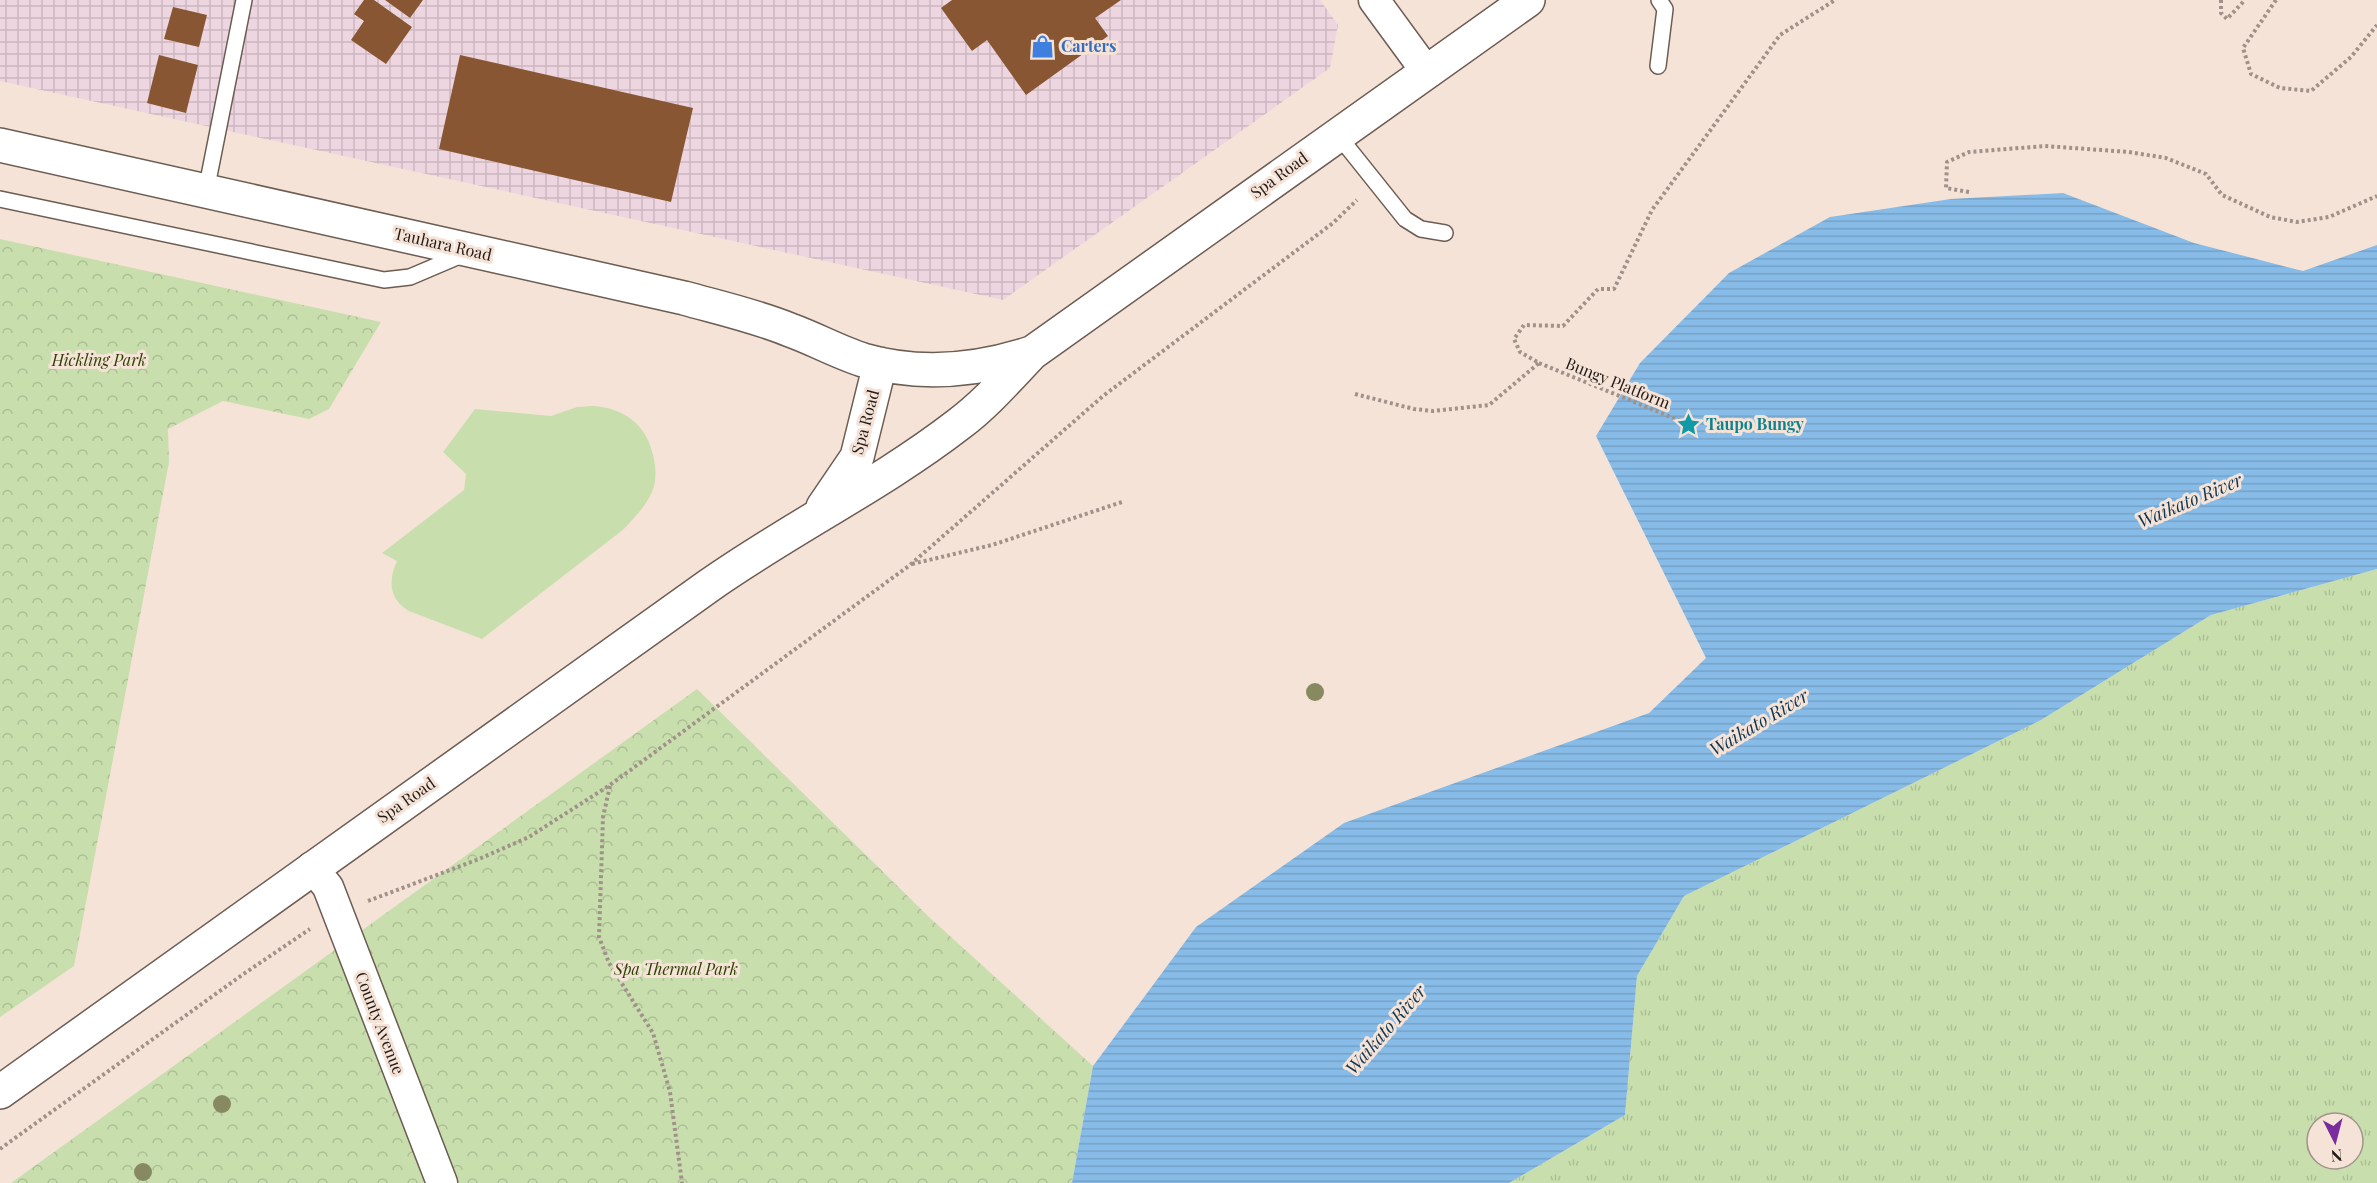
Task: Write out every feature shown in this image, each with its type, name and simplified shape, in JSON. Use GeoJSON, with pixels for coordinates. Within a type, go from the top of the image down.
{"type":"FeatureCollection","features":[{"type":"Feature","properties":{"kind":"main road","name":"Spa Road"},"geometry":{"type":"LineString","coordinates":[[0,1092],[712,583],[912,459],[963,422],[1032,353],[1528,0]]}},
{"type":"Feature","properties":{"kind":"main road","name":"Tauhara Road"},"geometry":{"type":"LineString","coordinates":[[0,145],[684,298],[750,315],[833,349],[880,363]]}},
{"type":"Feature","properties":{"kind":"main road","name":"Spa Road"},"geometry":{"type":"LineString","coordinates":[[817,516],[844,480],[857,457],[880,363],[938,371],[998,364],[1032,353]]}},
{"type":"Feature","properties":{"kind":"street"},"geometry":{"type":"LineString","coordinates":[[1374,0],[1426,71]]}},
{"type":"Feature","properties":{"kind":"street","name":"County Avenue"},"geometry":{"type":"LineString","coordinates":[[312,867],[328,887],[442,1183]]}},
{"type":"Feature","properties":{"kind":"lane"},"geometry":{"type":"LineString","coordinates":[[206,191],[244,0]]}},
{"type":"Feature","properties":{"kind":"lane"},"geometry":{"type":"LineString","coordinates":[[1658,66],[1665,9],[1659,0]]}},
{"type":"Feature","properties":{"kind":"lane"},"geometry":{"type":"LineString","coordinates":[[1337,134],[1405,219],[1421,229],[1445,233]]}},
{"type":"Feature","properties":{"kind":"lane"},"geometry":{"type":"LineString","coordinates":[[0,198],[384,280],[410,278],[473,251]]}},
{"type":"Feature","properties":{"kind":"path","name":"Bungy Platform"},"geometry":{"type":"LineString","coordinates":[[1688,424],[1539,363],[1520,352],[1514,339],[1524,325],[1563,326],[1598,289],[1614,289],[1652,210],[1780,35],[1835,0]]}},
{"type":"Feature","properties":{"kind":"path"},"geometry":{"type":"LineString","coordinates":[[2221,0],[2221,13],[2227,19],[2245,0]]}},
{"type":"Feature","properties":{"kind":"path"},"geometry":{"type":"LineString","coordinates":[[2276,0],[2243,48],[2251,74],[2280,88],[2310,91],[2350,57],[2377,25]]}},
{"type":"Feature","properties":{"kind":"path"},"geometry":{"type":"LineString","coordinates":[[1969,192],[1946,188],[1947,162],[1970,152],[2045,146],[2129,152],[2166,158],[2206,174],[2222,195],[2270,217],[2297,222],[2329,217],[2377,196]]}},
{"type":"Feature","properties":{"kind":"path"},"geometry":{"type":"LineString","coordinates":[[358,905],[479,859],[529,837],[610,785],[910,565],[1103,396],[1333,223],[1356,202]]}},
{"type":"Feature","properties":{"kind":"path"},"geometry":{"type":"LineString","coordinates":[[1355,394],[1414,409],[1433,411],[1489,405],[1539,363]]}},
{"type":"Feature","properties":{"kind":"path"},"geometry":{"type":"LineString","coordinates":[[910,565],[992,545],[1122,502]]}},
{"type":"Feature","properties":{"kind":"path"},"geometry":{"type":"LineString","coordinates":[[610,785],[603,817],[599,937],[609,963],[652,1033],[670,1092],[682,1183]]}},
{"type":"Feature","properties":{"kind":"path"},"geometry":{"type":"LineString","coordinates":[[0,1149],[299,935]]}},
{"type":"Feature","properties":{"kind":"shaded area"},"geometry":{"type":"Polygon","coordinates":[[[0,0],[1320,0],[1338,25],[1330,68],[1003,300],[0,81],[0,0]]]}},
{"type":"Feature","properties":{"kind":"green space","name":"Hickling Park"},"geometry":{"type":"Polygon","coordinates":[[[0,239],[381,322],[329,409],[309,419],[223,401],[168,429],[169,462],[74,966],[0,1017],[0,239]]]}},
{"type":"Feature","properties":{"kind":"green space"},"geometry":{"type":"Polygon","coordinates":[[[593,406],[614,410],[632,420],[645,435],[653,455],[655,483],[652,492],[643,507],[624,529],[482,639],[409,611],[402,606],[392,589],[392,575],[397,561],[382,553],[464,490],[466,474],[443,452],[475,409],[551,416],[577,407],[593,406]]]}},
{"type":"Feature","properties":{"kind":"green space"},"geometry":{"type":"Polygon","coordinates":[[[2377,569],[2377,1183],[1509,1183],[1625,1115],[1637,976],[1684,896],[2041,720],[2211,615],[2377,569]]]}},
{"type":"Feature","properties":{"kind":"green space","name":"Spa Thermal Park"},"geometry":{"type":"Polygon","coordinates":[[[697,689],[929,917],[1093,1066],[1072,1183],[11,1183],[697,689]]]}},
{"type":"Feature","properties":{"kind":"water","name":"Waikato River"},"geometry":{"type":"Polygon","coordinates":[[[2063,193],[2194,243],[2303,271],[2377,245],[2377,569],[2211,615],[2041,720],[1684,896],[1637,976],[1625,1115],[1509,1183],[1072,1183],[1093,1066],[1196,927],[1344,823],[1649,713],[1706,658],[1596,436],[1640,363],[1729,273],[1830,217],[1951,199],[2063,193]]]}},
{"type":"Feature","properties":{"kind":"building"},"geometry":{"type":"Polygon","coordinates":[[[364,0],[374,0],[412,27],[386,64],[351,40],[364,21],[354,14],[364,0]]]}},
{"type":"Feature","properties":{"kind":"building"},"geometry":{"type":"Polygon","coordinates":[[[385,0],[423,0],[410,18],[385,0]]]}},
{"type":"Feature","properties":{"kind":"building","name":"Carters"},"geometry":{"type":"Polygon","coordinates":[[[952,0],[1121,0],[1095,18],[1108,36],[1026,95],[987,40],[972,51],[941,8],[952,0]]]}},
{"type":"Feature","properties":{"kind":"building"},"geometry":{"type":"Polygon","coordinates":[[[173,7],[207,15],[199,47],[164,39],[173,7]]]}},
{"type":"Feature","properties":{"kind":"building"},"geometry":{"type":"Polygon","coordinates":[[[159,55],[198,65],[186,113],[147,103],[159,55]]]}},
{"type":"Feature","properties":{"kind":"building"},"geometry":{"type":"Polygon","coordinates":[[[460,55],[693,108],[671,202],[439,149],[460,55]]]}},
{"type":"Feature","properties":{"kind":"place","name":"Carters"},"geometry":{"type":"Point","coordinates":[1043,46]}},
{"type":"Feature","properties":{"kind":"place","name":"Taupo Bungy"},"geometry":{"type":"Point","coordinates":[1688,424]}}]}
